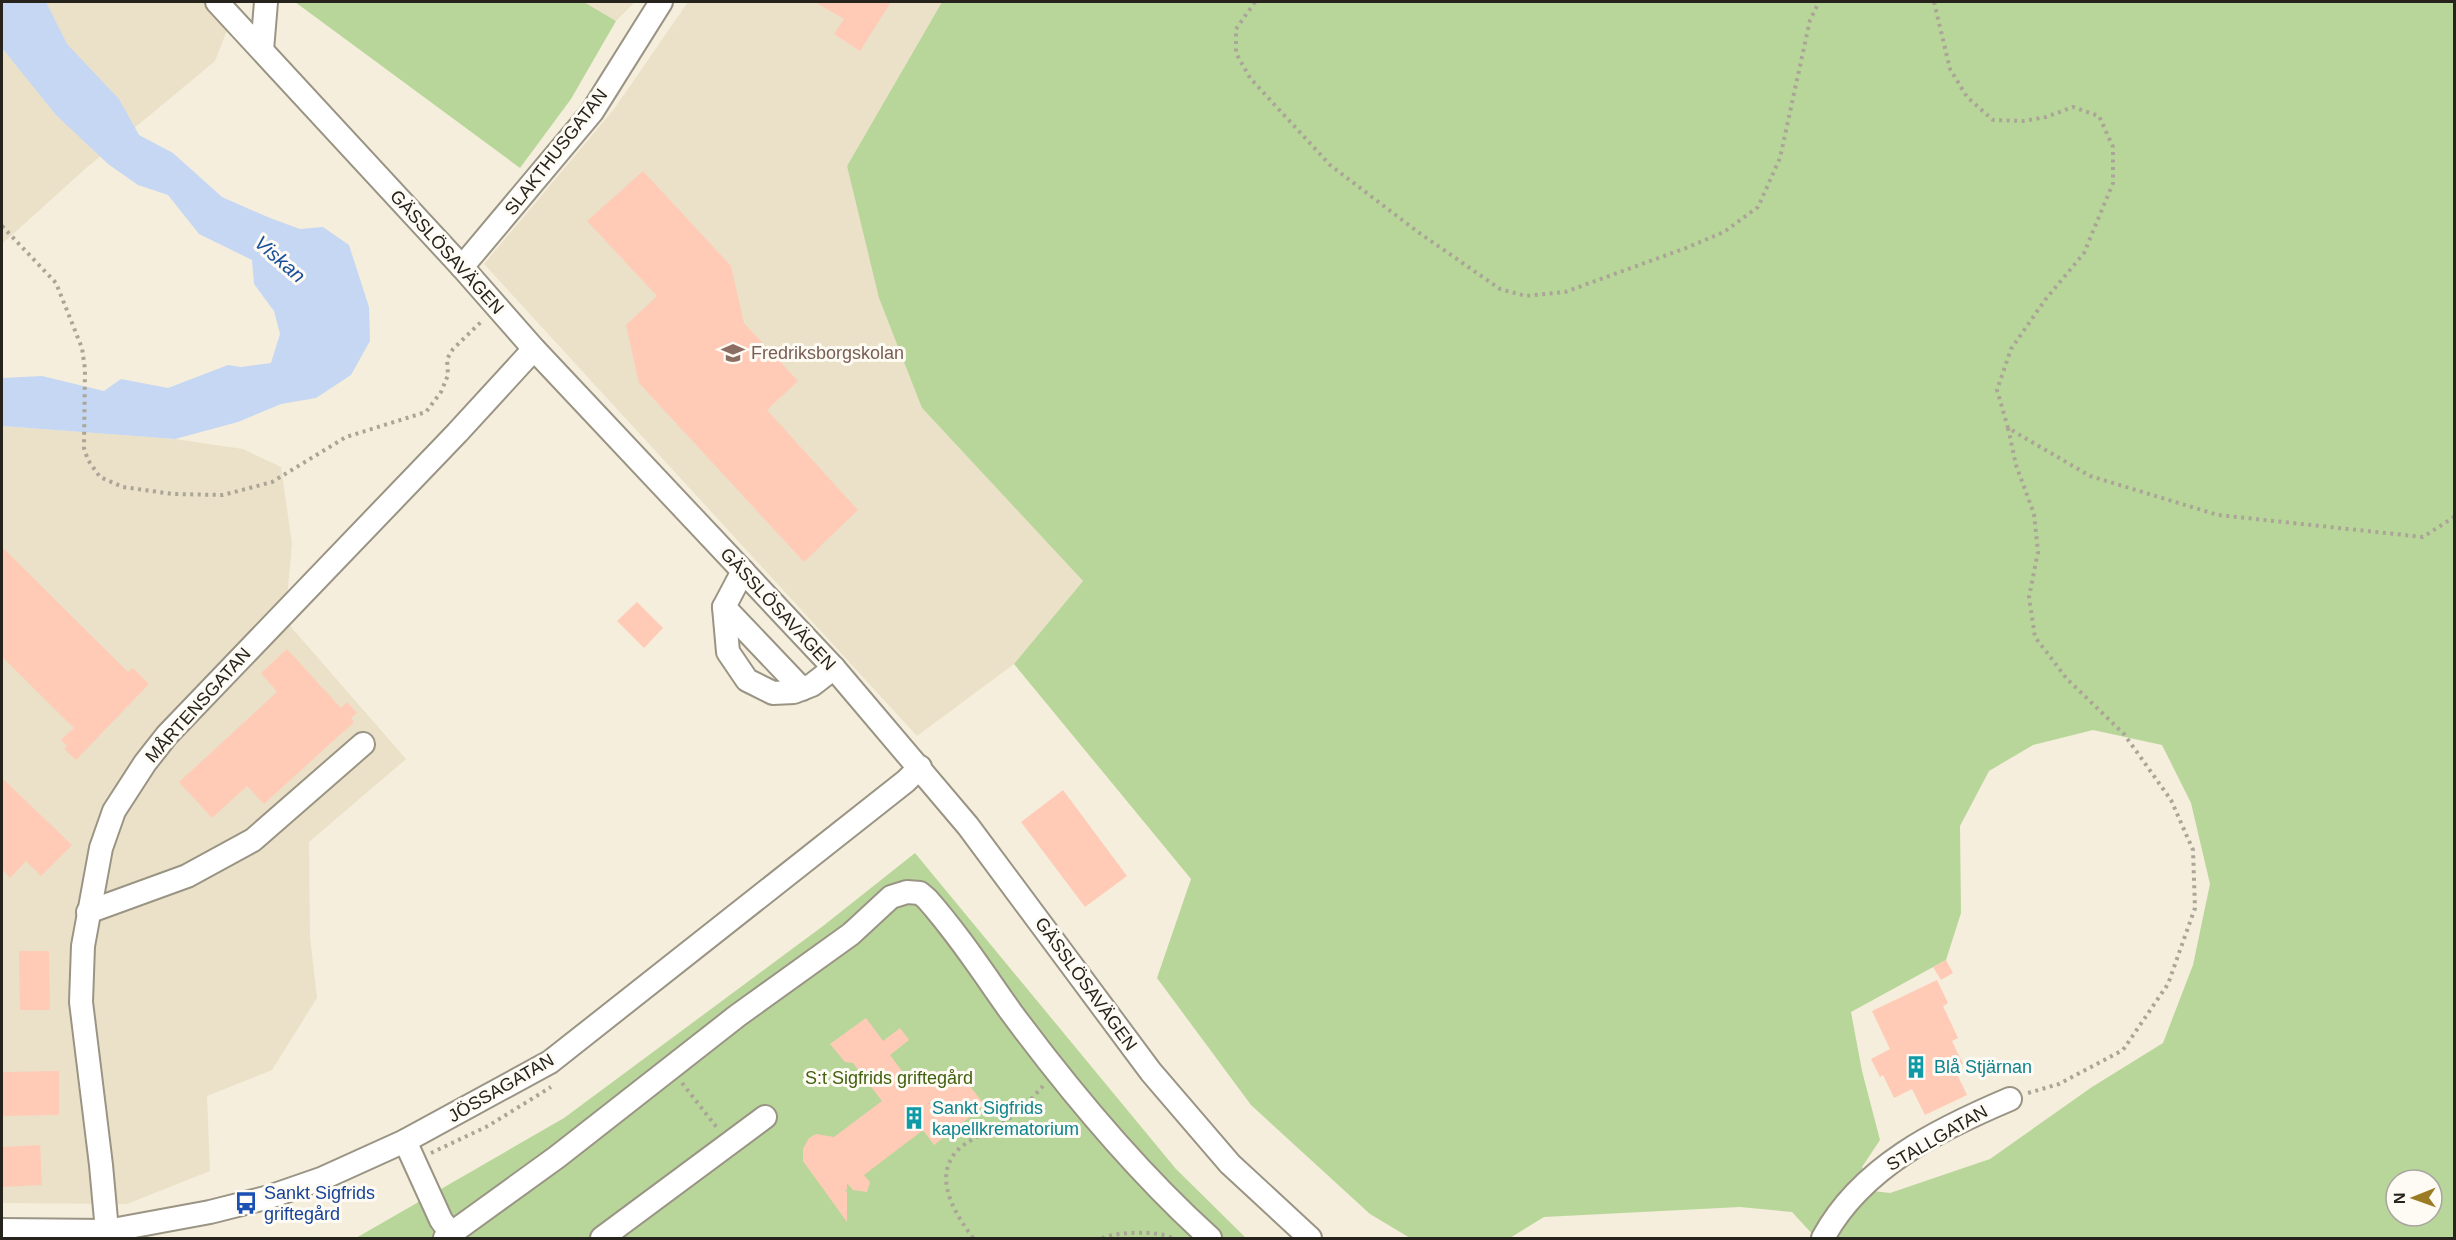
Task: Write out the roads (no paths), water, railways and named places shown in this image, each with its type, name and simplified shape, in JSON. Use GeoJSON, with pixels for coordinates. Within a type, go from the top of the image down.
{"type":"FeatureCollection","features":[{"type":"Feature","properties":{"kind":"street","name":"GÄSSLÖSAVÄGEN"},"geometry":{"type":"LineString","coordinates":[[217,2],[462,267],[534,349],[834,669],[920,767],[1030,907],[1150,1072],[1230,1164],[1310,1239]]}},
{"type":"Feature","properties":{"kind":"street"},"geometry":{"type":"LineString","coordinates":[[262,50],[266,2]]}},
{"type":"Feature","properties":{"kind":"street","name":"SLAKTHUSGATAN"},"geometry":{"type":"LineString","coordinates":[[462,267],[592,112],[661,2]]}},
{"type":"Feature","properties":{"kind":"street","name":"MÅRTENSGATAN"},"geometry":{"type":"LineString","coordinates":[[107,1231],[99,1143],[81,1002],[83,946],[88,912],[101,848],[114,811],[145,763],[167,735],[457,433],[534,349]]}},
{"type":"Feature","properties":{"kind":"street"},"geometry":{"type":"LineString","coordinates":[[743,571],[724,607],[728,652],[747,680],[773,693],[794,692],[812,685],[834,669]]}},
{"type":"Feature","properties":{"kind":"street"},"geometry":{"type":"LineString","coordinates":[[724,607],[802,689]]}},
{"type":"Feature","properties":{"kind":"street"},"geometry":{"type":"LineString","coordinates":[[88,912],[187,876],[253,840],[363,744]]}},
{"type":"Feature","properties":{"kind":"street","name":"JÖSSAGATAN"},"geometry":{"type":"LineString","coordinates":[[2,1230],[107,1231],[184,1217],[269,1197],[321,1179],[405,1141],[550,1062],[795,870],[906,781],[920,767]]}},
{"type":"Feature","properties":{"kind":"street"},"geometry":{"type":"LineString","coordinates":[[405,1141],[450,1237],[557,1157],[737,1016],[851,934],[891,897],[908,892],[920,893],[939,912],[1013,1014],[1144,1176],[1210,1239]]}},
{"type":"Feature","properties":{"kind":"street","name":"STALLGATAN"},"geometry":{"type":"LineString","coordinates":[[1823,1239],[1832,1222],[1859,1189],[1888,1164],[1966,1118],[2010,1099]]}},
{"type":"Feature","properties":{"kind":"street"},"geometry":{"type":"LineString","coordinates":[[602,1239],[765,1117]]}},
{"type":"Feature","properties":{"kind":"water","name":"Viskan"},"geometry":{"type":"Polygon","coordinates":[[[2,2],[46,2],[67,44],[119,99],[139,135],[173,153],[222,197],[300,229],[323,227],[349,245],[369,307],[370,341],[351,375],[316,398],[281,404],[238,422],[175,439],[2,426],[2,378],[42,376],[104,391],[121,379],[168,388],[228,365],[241,367],[271,363],[280,334],[274,311],[254,284],[252,260],[199,234],[168,195],[138,185],[108,164],[56,115],[2,48],[2,2]]]}},
{"type":"Feature","properties":{"kind":"place","name":"Fredriksborgskolan"},"geometry":{"type":"Point","coordinates":[733,353]}},
{"type":"Feature","properties":{"kind":"place","name":"Blå Stjärnan"},"geometry":{"type":"Point","coordinates":[1916,1067]}},
{"type":"Feature","properties":{"kind":"place","name":"Sankt Sigfrids kapellkrematorium"},"geometry":{"type":"Point","coordinates":[914,1118]}},
{"type":"Feature","properties":{"kind":"place","name":"Sankt Sigfrids griftegård"},"geometry":{"type":"Point","coordinates":[246,1203]}},
{"type":"Feature","properties":{"kind":"park label","name":"S:t Sigfrids griftegård"},"geometry":{"type":"Point","coordinates":[889,1078]}}]}
